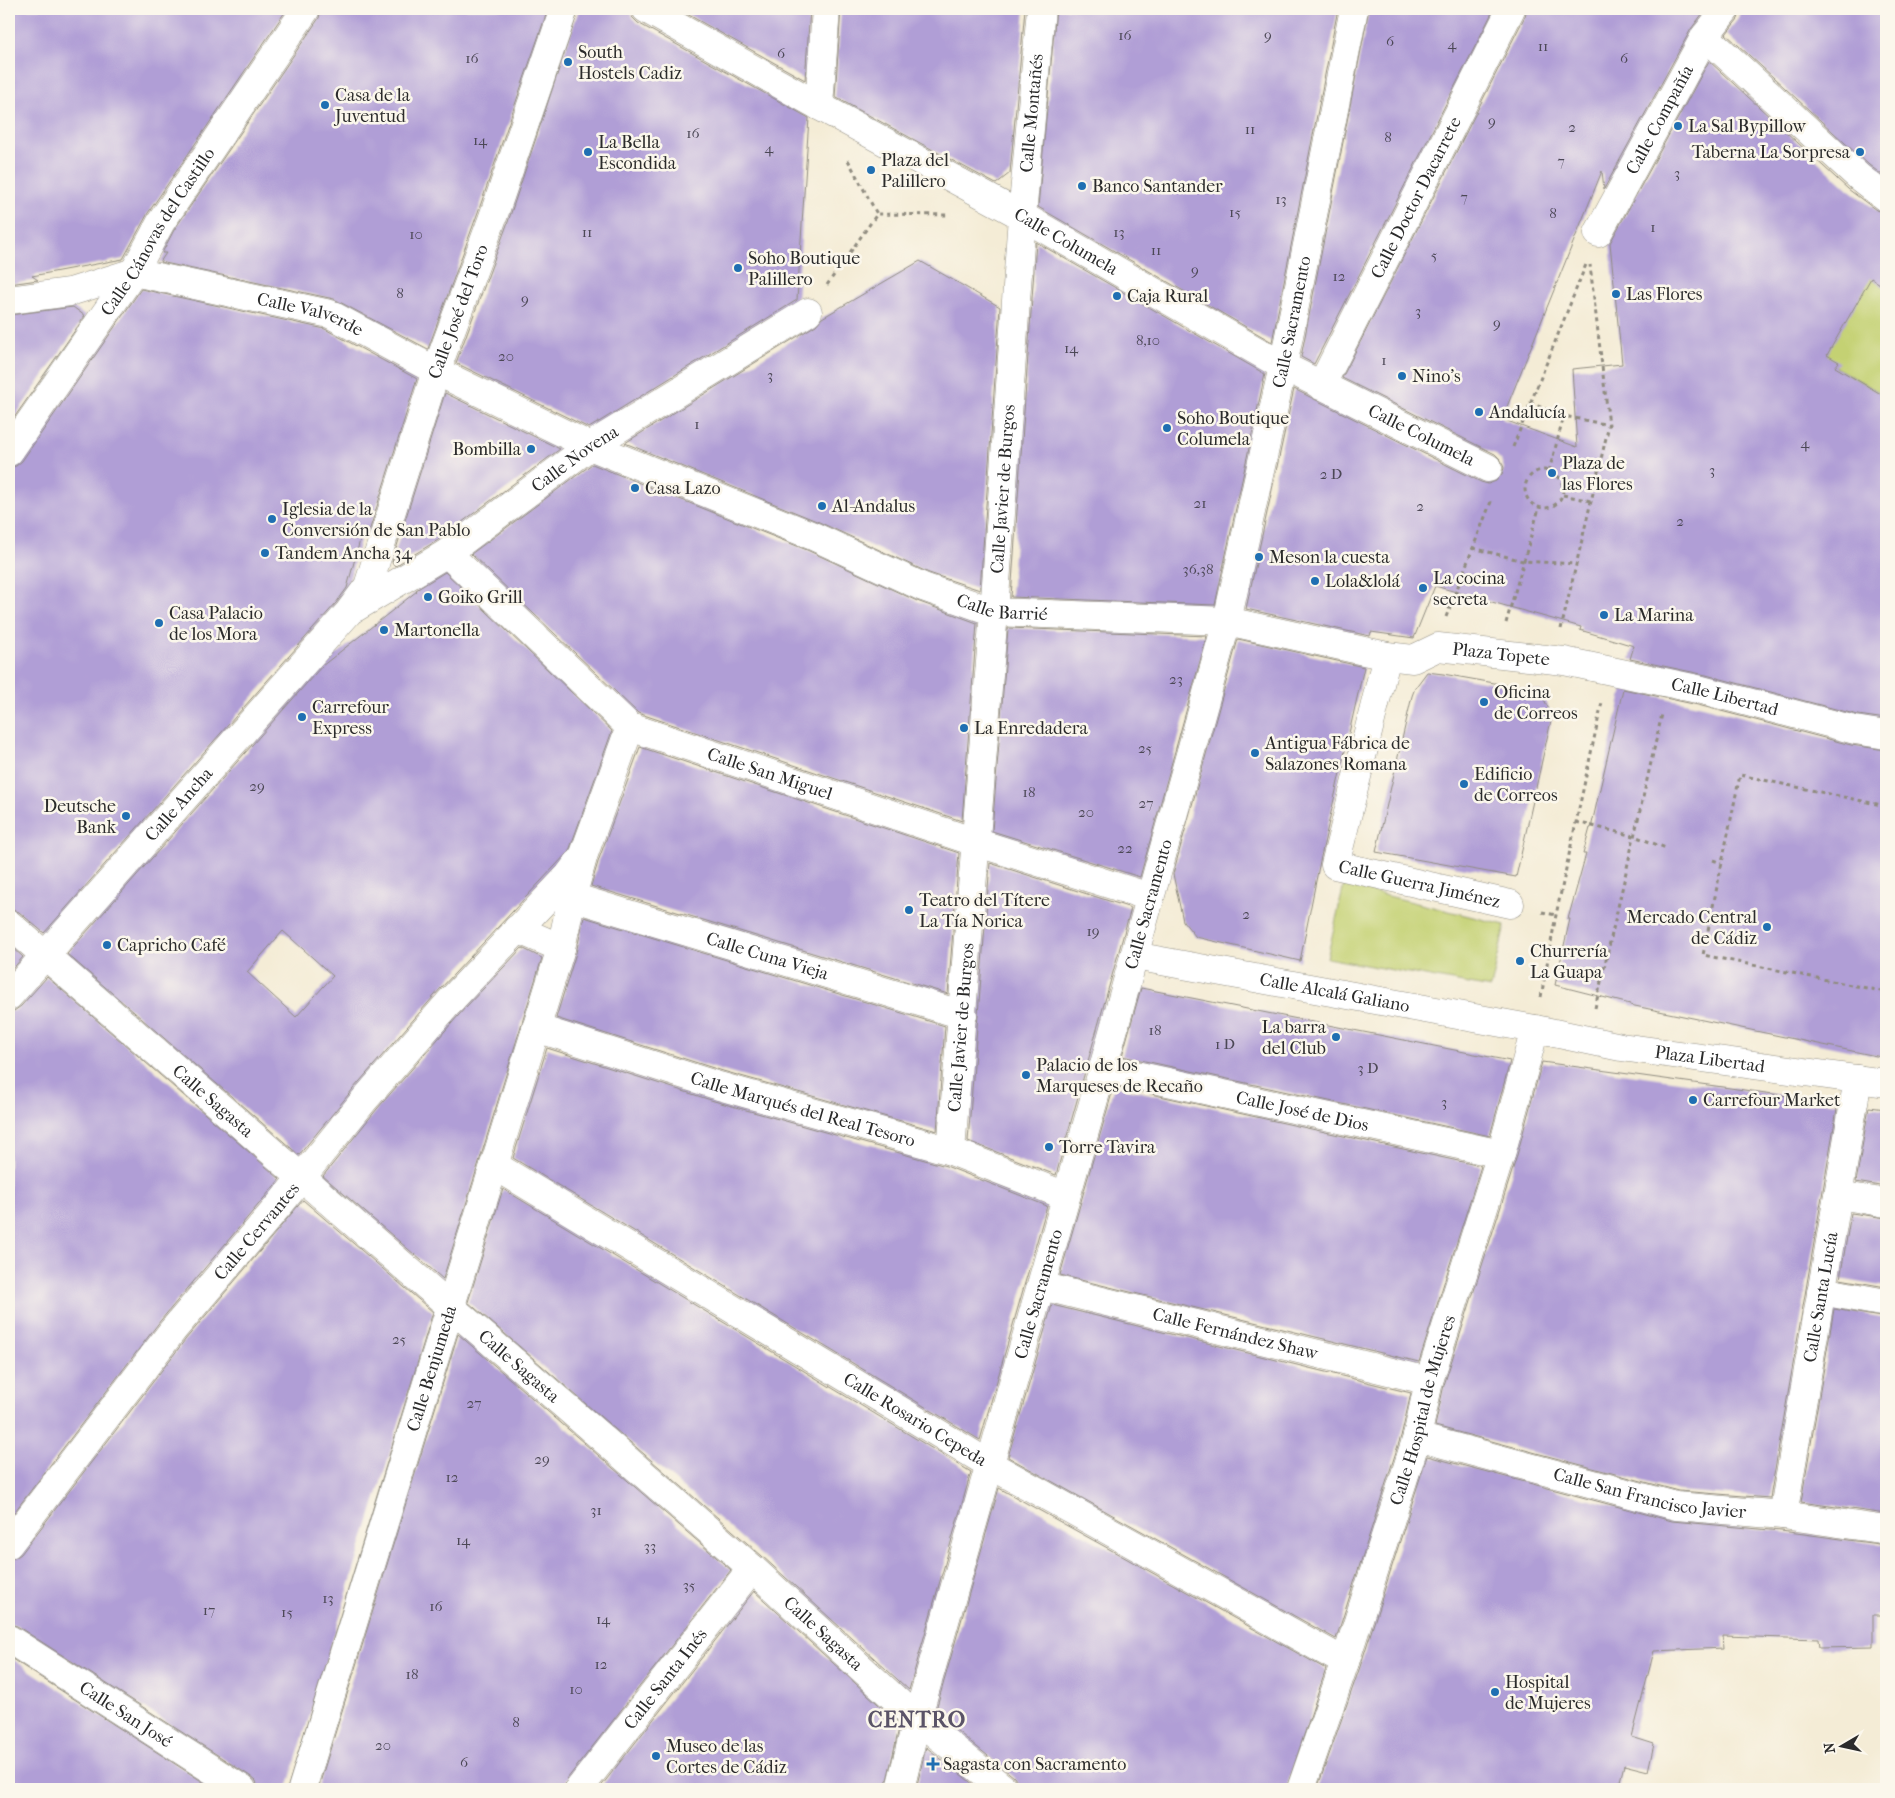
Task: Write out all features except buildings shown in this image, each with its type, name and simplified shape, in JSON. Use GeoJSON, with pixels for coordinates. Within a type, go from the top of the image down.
{"type":"FeatureCollection","features":[{"type":"Feature","properties":{"kind":"street","name":"Calle Cánovas del Castillo"},"geometry":{"type":"LineString","coordinates":[[9,452],[134,272],[161,222],[306,9]]}},
{"type":"Feature","properties":{"kind":"street","name":"Calle José del Toro"},"geometry":{"type":"LineString","coordinates":[[348,613],[368,586],[436,371],[493,217],[564,9]]}},
{"type":"Feature","properties":{"kind":"street","name":"Calle Columela"},"geometry":{"type":"LineString","coordinates":[[646,9],[819,106],[1022,216],[1283,366],[1321,386],[1499,462]]}},
{"type":"Feature","properties":{"kind":"street"},"geometry":{"type":"LineString","coordinates":[[819,106],[826,9]]}},
{"type":"Feature","properties":{"kind":"street","name":"Calle Montañés"},"geometry":{"type":"LineString","coordinates":[[1022,216],[1041,9]]}},
{"type":"Feature","properties":{"kind":"street","name":"Calle Sacramento"},"geometry":{"type":"LineString","coordinates":[[900,1789],[917,1719],[1103,1068],[1227,621],[1283,366],[1354,9]]}},
{"type":"Feature","properties":{"kind":"street","name":"Calle Doctor Dacarrete"},"geometry":{"type":"LineString","coordinates":[[1321,386],[1511,9]]}},
{"type":"Feature","properties":{"kind":"street","name":"Calle Compañía"},"geometry":{"type":"LineString","coordinates":[[1598,234],[1705,36],[1726,9]]}},
{"type":"Feature","properties":{"kind":"street"},"geometry":{"type":"LineString","coordinates":[[1705,36],[1859,177],[1886,198]]}},
{"type":"Feature","properties":{"kind":"street","name":"Calle Javier de Burgos"},"geometry":{"type":"LineString","coordinates":[[951,1152],[994,612],[1022,216]]}},
{"type":"Feature","properties":{"kind":"street","name":"Calle Valverde"},"geometry":{"type":"LineString","coordinates":[[9,300],[70,292],[134,272],[330,314],[436,371],[590,446]]}},
{"type":"Feature","properties":{"kind":"street","name":"Calle Novena"},"geometry":{"type":"LineString","coordinates":[[348,613],[447,553],[590,446],[808,312]]}},
{"type":"Feature","properties":{"kind":"street","name":"Calle Barrié"},"geometry":{"type":"LineString","coordinates":[[590,446],[813,536],[923,587],[994,612],[1227,621],[1387,656],[1413,658],[1438,647]]}},
{"type":"Feature","properties":{"kind":"street","name":"Calle San Miguel"},"geometry":{"type":"LineString","coordinates":[[447,553],[630,727],[975,842],[1150,897]]}},
{"type":"Feature","properties":{"kind":"street","name":"Calle Ancha"},"geometry":{"type":"LineString","coordinates":[[9,996],[348,613]]}},
{"type":"Feature","properties":{"kind":"street","name":"Plaza Topete"},"geometry":{"type":"LineString","coordinates":[[1438,647],[1557,660]]}},
{"type":"Feature","properties":{"kind":"street","name":"Calle Guerra Jiménez"},"geometry":{"type":"LineString","coordinates":[[1387,656],[1335,866],[1510,904]]}},
{"type":"Feature","properties":{"kind":"street","name":"Calle Libertad"},"geometry":{"type":"LineString","coordinates":[[1557,660],[1669,682],[1855,730],[1886,735]]}},
{"type":"Feature","properties":{"kind":"street"},"geometry":{"type":"LineString","coordinates":[[584,854],[630,727]]}},
{"type":"Feature","properties":{"kind":"street","name":"Calle Benjumeda"},"geometry":{"type":"LineString","coordinates":[[302,1789],[561,948],[584,854]]}},
{"type":"Feature","properties":{"kind":"street","name":"Calle Cervantes"},"geometry":{"type":"LineString","coordinates":[[9,1544],[173,1330],[377,1085],[516,929],[569,875],[584,854]]}},
{"type":"Feature","properties":{"kind":"street","name":"Calle Cuna Vieja"},"geometry":{"type":"LineString","coordinates":[[572,897],[963,1015]]}},
{"type":"Feature","properties":{"kind":"street","name":"Calle Sagasta"},"geometry":{"type":"LineString","coordinates":[[9,924],[752,1568],[917,1719],[1004,1789]]}},
{"type":"Feature","properties":{"kind":"street"},"geometry":{"type":"LineString","coordinates":[[516,929],[561,948]]}},
{"type":"Feature","properties":{"kind":"street","name":"Calle Alcalá Galiano"},"geometry":{"type":"LineString","coordinates":[[1134,956],[1535,1029]]}},
{"type":"Feature","properties":{"kind":"street","name":"Calle Marqués del Real Tesoro"},"geometry":{"type":"LineString","coordinates":[[536,1028],[719,1086],[951,1152],[1066,1196]]}},
{"type":"Feature","properties":{"kind":"street","name":"Plaza Libertad"},"geometry":{"type":"LineString","coordinates":[[1535,1029],[1621,1047],[1886,1083]]}},
{"type":"Feature","properties":{"kind":"street","name":"Calle Hospital de Mujeres"},"geometry":{"type":"LineString","coordinates":[[1301,1789],[1346,1662],[1417,1437],[1429,1381],[1501,1154],[1535,1029]]}},
{"type":"Feature","properties":{"kind":"street","name":"Calle José de Dios"},"geometry":{"type":"LineString","coordinates":[[1103,1068],[1501,1154]]}},
{"type":"Feature","properties":{"kind":"street","name":"Calle Santa Lucía"},"geometry":{"type":"LineString","coordinates":[[1783,1515],[1858,1079]]}},
{"type":"Feature","properties":{"kind":"street","name":"Calle Rosario Cepeda"},"geometry":{"type":"LineString","coordinates":[[494,1164],[989,1464],[1346,1662]]}},
{"type":"Feature","properties":{"kind":"street"},"geometry":{"type":"LineString","coordinates":[[1838,1195],[1886,1203]]}},
{"type":"Feature","properties":{"kind":"street","name":"Calle Fernández Shaw"},"geometry":{"type":"LineString","coordinates":[[1041,1286],[1429,1381]]}},
{"type":"Feature","properties":{"kind":"street"},"geometry":{"type":"LineString","coordinates":[[1821,1291],[1886,1303]]}},
{"type":"Feature","properties":{"kind":"street","name":"Calle San Francisco Javier"},"geometry":{"type":"LineString","coordinates":[[1417,1437],[1676,1506],[1783,1515],[1886,1530]]}},
{"type":"Feature","properties":{"kind":"street","name":"Calle Santa Inés"},"geometry":{"type":"LineString","coordinates":[[579,1789],[752,1568]]}},
{"type":"Feature","properties":{"kind":"street","name":"Calle San José"},"geometry":{"type":"LineString","coordinates":[[9,1639],[242,1789]]}},
{"type":"Feature","properties":{"kind":"path"},"geometry":{"type":"LineString","coordinates":[[808,312],[877,214],[955,215]]}},
{"type":"Feature","properties":{"kind":"path"},"geometry":{"type":"LineString","coordinates":[[1499,462],[1530,403],[1589,257],[1609,425],[1562,626],[1557,660]]}},
{"type":"Feature","properties":{"kind":"path"},"geometry":{"type":"LineString","coordinates":[[1530,403],[1564,416],[1609,425]]}},
{"type":"Feature","properties":{"kind":"path"},"geometry":{"type":"LineString","coordinates":[[1549,471],[1564,416]]}},
{"type":"Feature","properties":{"kind":"path"},"geometry":{"type":"LineString","coordinates":[[1549,471],[1560,477],[1564,489],[1563,495],[1556,505],[1545,509],[1539,508],[1528,500],[1526,494],[1527,481],[1536,472],[1549,471]]}},
{"type":"Feature","properties":{"kind":"path"},"geometry":{"type":"LineString","coordinates":[[1563,495],[1591,500]]}},
{"type":"Feature","properties":{"kind":"path"},"geometry":{"type":"LineString","coordinates":[[1438,647],[1444,621],[1493,498]]}},
{"type":"Feature","properties":{"kind":"path"},"geometry":{"type":"LineString","coordinates":[[1497,652],[1539,508]]}},
{"type":"Feature","properties":{"kind":"path"},"geometry":{"type":"LineString","coordinates":[[1473,548],[1523,561],[1576,564]]}},
{"type":"Feature","properties":{"kind":"path"},"geometry":{"type":"LineString","coordinates":[[1535,1029],[1556,915],[1609,669]]}},
{"type":"Feature","properties":{"kind":"path"},"geometry":{"type":"LineString","coordinates":[[1587,1040],[1669,682]]}},
{"type":"Feature","properties":{"kind":"path"},"geometry":{"type":"LineString","coordinates":[[1886,806],[1740,774],[1703,955],[1886,992]]}},
{"type":"Feature","properties":{"kind":"path"},"geometry":{"type":"LineString","coordinates":[[1576,822],[1634,836],[1666,848]]}},
{"type":"Feature","properties":{"kind":"path"},"geometry":{"type":"LineString","coordinates":[[1713,860],[1721,863]]}},
{"type":"Feature","properties":{"kind":"green space"},"geometry":{"type":"Polygon","coordinates":[[[1865,273],[1886,288],[1886,396],[1835,367],[1827,355],[1865,273]]]}},
{"type":"Feature","properties":{"kind":"green space"},"geometry":{"type":"Polygon","coordinates":[[[1344,885],[1505,925],[1491,988],[1327,958],[1344,885]]]}},
{"type":"Feature","properties":{"kind":"place","name":"South Hostels Cadiz"},"geometry":{"type":"Point","coordinates":[568,62]}},
{"type":"Feature","properties":{"kind":"place","name":"Casa de la Juventud"},"geometry":{"type":"Point","coordinates":[325,105]}},
{"type":"Feature","properties":{"kind":"place","name":"La Sal Bypillow"},"geometry":{"type":"Point","coordinates":[1678,126]}},
{"type":"Feature","properties":{"kind":"place","name":"La Bella Escondida"},"geometry":{"type":"Point","coordinates":[588,152]}},
{"type":"Feature","properties":{"kind":"place","name":"Taberna La Sorpresa"},"geometry":{"type":"Point","coordinates":[1860,152]}},
{"type":"Feature","properties":{"kind":"place","name":"Plaza del Palillero"},"geometry":{"type":"Point","coordinates":[871,170]}},
{"type":"Feature","properties":{"kind":"place","name":"Banco Santander"},"geometry":{"type":"Point","coordinates":[1082,186]}},
{"type":"Feature","properties":{"kind":"place","name":"Soho Boutique Palillero"},"geometry":{"type":"Point","coordinates":[738,268]}},
{"type":"Feature","properties":{"kind":"place","name":"Las Flores"},"geometry":{"type":"Point","coordinates":[1616,294]}},
{"type":"Feature","properties":{"kind":"place","name":"Caja Rural"},"geometry":{"type":"Point","coordinates":[1117,296]}},
{"type":"Feature","properties":{"kind":"place","name":"Nino’s"},"geometry":{"type":"Point","coordinates":[1402,376]}},
{"type":"Feature","properties":{"kind":"place","name":"Andalucía"},"geometry":{"type":"Point","coordinates":[1479,412]}},
{"type":"Feature","properties":{"kind":"place","name":"Soho Boutique Columela"},"geometry":{"type":"Point","coordinates":[1167,428]}},
{"type":"Feature","properties":{"kind":"place","name":"Bombilla"},"geometry":{"type":"Point","coordinates":[531,449]}},
{"type":"Feature","properties":{"kind":"place","name":"Plaza de las Flores"},"geometry":{"type":"Point","coordinates":[1552,473]}},
{"type":"Feature","properties":{"kind":"place","name":"Casa Lazo"},"geometry":{"type":"Point","coordinates":[635,488]}},
{"type":"Feature","properties":{"kind":"place","name":"Al-Andalus"},"geometry":{"type":"Point","coordinates":[822,506]}},
{"type":"Feature","properties":{"kind":"place","name":"Iglesia de la Conversión de San Pablo"},"geometry":{"type":"Point","coordinates":[272,519]}},
{"type":"Feature","properties":{"kind":"place","name":"Tandem Ancha 34"},"geometry":{"type":"Point","coordinates":[265,553]}},
{"type":"Feature","properties":{"kind":"place","name":"Meson la cuesta"},"geometry":{"type":"Point","coordinates":[1259,557]}},
{"type":"Feature","properties":{"kind":"place","name":"Lola&lolá"},"geometry":{"type":"Point","coordinates":[1315,581]}},
{"type":"Feature","properties":{"kind":"place","name":"La cocina secreta"},"geometry":{"type":"Point","coordinates":[1423,588]}},
{"type":"Feature","properties":{"kind":"place","name":"Goiko Grill"},"geometry":{"type":"Point","coordinates":[428,597]}},
{"type":"Feature","properties":{"kind":"place","name":"La Marina"},"geometry":{"type":"Point","coordinates":[1604,615]}},
{"type":"Feature","properties":{"kind":"place","name":"Casa Palacio de los Mora"},"geometry":{"type":"Point","coordinates":[159,623]}},
{"type":"Feature","properties":{"kind":"place","name":"Martonella"},"geometry":{"type":"Point","coordinates":[384,630]}},
{"type":"Feature","properties":{"kind":"place","name":"Oficina de Correos"},"geometry":{"type":"Point","coordinates":[1484,702]}},
{"type":"Feature","properties":{"kind":"place","name":"Carrefour Express"},"geometry":{"type":"Point","coordinates":[302,717]}},
{"type":"Feature","properties":{"kind":"place","name":"La Enredadera"},"geometry":{"type":"Point","coordinates":[964,728]}},
{"type":"Feature","properties":{"kind":"place","name":"Antigua Fábrica de Salazones Romana"},"geometry":{"type":"Point","coordinates":[1255,753]}},
{"type":"Feature","properties":{"kind":"place","name":"Edificio de Correos"},"geometry":{"type":"Point","coordinates":[1464,784]}},
{"type":"Feature","properties":{"kind":"place","name":"Deutsche Bank"},"geometry":{"type":"Point","coordinates":[126,816]}},
{"type":"Feature","properties":{"kind":"place","name":"Teatro del Títere La Tía Norica"},"geometry":{"type":"Point","coordinates":[909,910]}},
{"type":"Feature","properties":{"kind":"place","name":"Mercado Central de Cádiz"},"geometry":{"type":"Point","coordinates":[1767,927]}},
{"type":"Feature","properties":{"kind":"place","name":"Capricho Café"},"geometry":{"type":"Point","coordinates":[107,945]}},
{"type":"Feature","properties":{"kind":"place","name":"Churrería La Guapa"},"geometry":{"type":"Point","coordinates":[1520,961]}},
{"type":"Feature","properties":{"kind":"place","name":"La barra del Club"},"geometry":{"type":"Point","coordinates":[1336,1037]}},
{"type":"Feature","properties":{"kind":"place","name":"Palacio de los Marqueses de Recaño"},"geometry":{"type":"Point","coordinates":[1026,1075]}},
{"type":"Feature","properties":{"kind":"place","name":"Carrefour Market"},"geometry":{"type":"Point","coordinates":[1693,1100]}},
{"type":"Feature","properties":{"kind":"place","name":"Torre Tavira"},"geometry":{"type":"Point","coordinates":[1049,1147]}},
{"type":"Feature","properties":{"kind":"place","name":"Hospital de Mujeres"},"geometry":{"type":"Point","coordinates":[1495,1692]}},
{"type":"Feature","properties":{"kind":"place","name":"Museo de las Cortes de Cádiz"},"geometry":{"type":"Point","coordinates":[656,1756]}},
{"type":"Feature","properties":{"kind":"place","name":"Sagasta con Sacramento"},"geometry":{"type":"Point","coordinates":[933,1764]}},
{"type":"Feature","properties":{"kind":"district","name":"CENTRO"},"geometry":{"type":"Point","coordinates":[917,1719]}}]}
